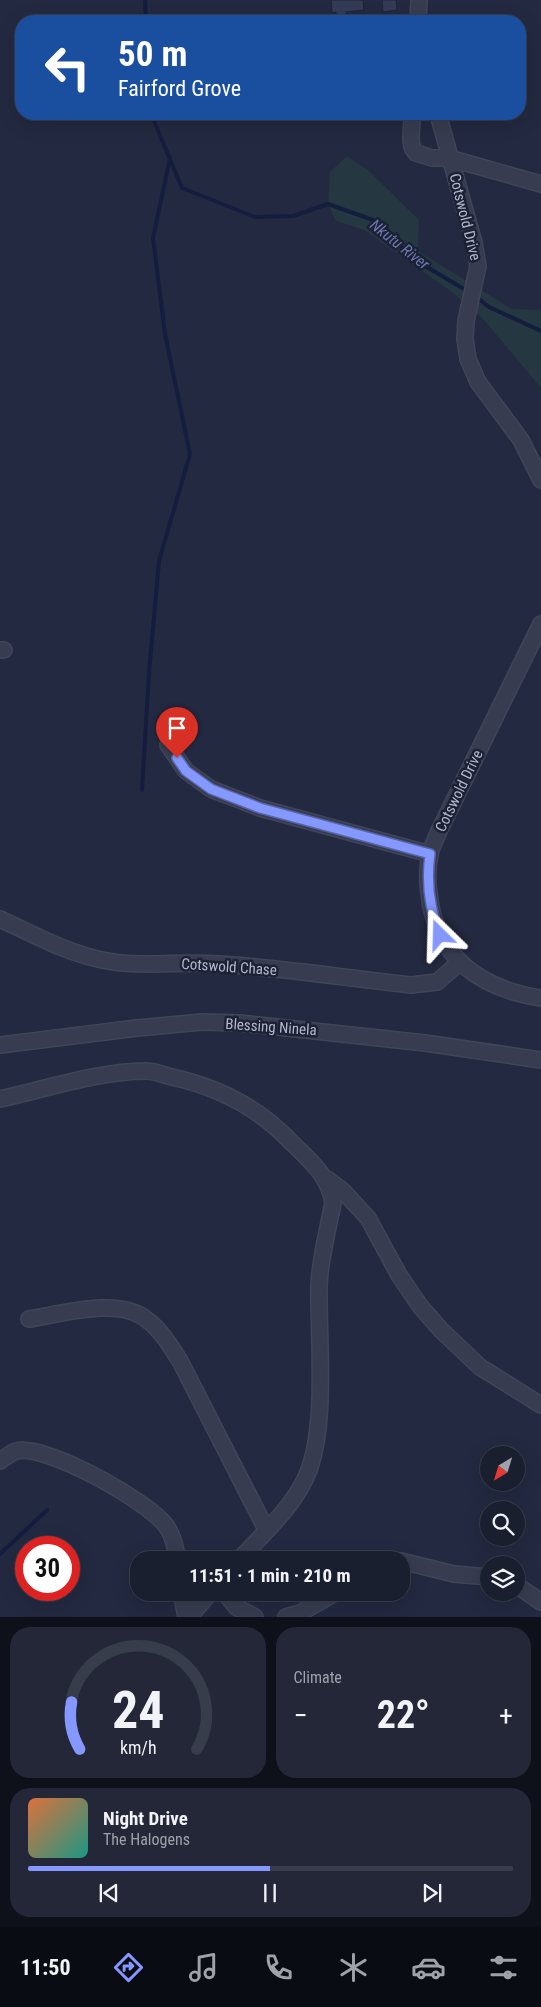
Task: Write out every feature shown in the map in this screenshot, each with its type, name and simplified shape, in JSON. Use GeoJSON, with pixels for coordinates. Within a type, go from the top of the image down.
{"type":"FeatureCollection","features":[{"type":"Feature","properties":{"kind":"street"},"geometry":{"type":"LineString","coordinates":[[418,15],[419,0]]}},
{"type":"Feature","properties":{"kind":"street"},"geometry":{"type":"LineString","coordinates":[[412,120],[413,150],[424,157],[449,158],[541,184]]}},
{"type":"Feature","properties":{"kind":"street","name":"Cotswold Drive"},"geometry":{"type":"LineString","coordinates":[[440,120],[474,243],[478,266],[466,320],[465,339],[468,359],[478,382],[521,440],[541,480]]}},
{"type":"Feature","properties":{"kind":"street","name":"Cotswold Drive"},"geometry":{"type":"LineString","coordinates":[[541,624],[430,854],[427,874],[430,911],[448,949],[459,963],[492,984],[541,998]]}},
{"type":"Feature","properties":{"kind":"street"},"geometry":{"type":"LineString","coordinates":[[168,745],[186,771],[211,789],[260,808],[430,854]]}},
{"type":"Feature","properties":{"kind":"street","name":"Cotswold Chase"},"geometry":{"type":"LineString","coordinates":[[0,919],[64,947],[101,960],[143,965],[179,962],[220,964],[411,985],[437,982],[459,963]]}},
{"type":"Feature","properties":{"kind":"street","name":"Blessing Ninela"},"geometry":{"type":"LineString","coordinates":[[0,1045],[146,1027],[202,1022],[240,1022],[425,1043],[541,1060]]}},
{"type":"Feature","properties":{"kind":"street"},"geometry":{"type":"LineString","coordinates":[[0,1099],[118,1074],[148,1071],[189,1080],[217,1090],[248,1106],[276,1126],[368,1218],[399,1275],[420,1306],[441,1330],[480,1367],[541,1405]]}},
{"type":"Feature","properties":{"kind":"street"},"geometry":{"type":"LineString","coordinates":[[248,1551],[306,1479],[314,1456],[318,1422],[319,1282],[332,1203],[331,1190],[326,1178]]}},
{"type":"Feature","properties":{"kind":"street"},"geometry":{"type":"LineString","coordinates":[[29,1319],[113,1308],[132,1311],[146,1318],[164,1335],[180,1361],[266,1529]]}},
{"type":"Feature","properties":{"kind":"street"},"geometry":{"type":"LineString","coordinates":[[0,1461],[16,1451],[27,1451],[87,1471],[128,1493],[156,1514],[168,1528],[174,1551]]}},
{"type":"Feature","properties":{"kind":"street"},"geometry":{"type":"LineString","coordinates":[[410,1563],[454,1574],[480,1575]]}},
{"type":"Feature","properties":{"kind":"street"},"geometry":{"type":"LineString","coordinates":[[525,1591],[541,1602]]}},
{"type":"Feature","properties":{"kind":"street"},"geometry":{"type":"LineString","coordinates":[[184,1601],[188,1617]]}},
{"type":"Feature","properties":{"kind":"street"},"geometry":{"type":"LineString","coordinates":[[188,1617],[203,1601]]}},
{"type":"Feature","properties":{"kind":"street"},"geometry":{"type":"LineString","coordinates":[[231,1601],[236,1607],[254,1617]]}},
{"type":"Feature","properties":{"kind":"street"},"geometry":{"type":"LineString","coordinates":[[286,1617],[300,1613],[321,1601]]}},
{"type":"Feature","properties":{"kind":"shaded area"},"geometry":{"type":"Polygon","coordinates":[[[347,156],[369,171],[419,220],[418,251],[512,309],[541,310],[541,388],[483,319],[452,292],[364,230],[336,221],[328,204],[330,172],[347,156]]]}},
{"type":"Feature","properties":{"kind":"building"},"geometry":{"type":"Polygon","coordinates":[[[331,0],[363,0],[364,10],[346,12],[346,15],[336,15],[336,12],[332,13],[331,0]]]}},
{"type":"Feature","properties":{"kind":"building"},"geometry":{"type":"Polygon","coordinates":[[[382,0],[396,0],[397,10],[383,12],[382,0]]]}},
{"type":"Feature","properties":{"kind":"waterway","name":"Nkutu River"},"geometry":{"type":"LineString","coordinates":[[145,0],[146,15]]}},
{"type":"Feature","properties":{"kind":"waterway","name":"Nkutu River"},"geometry":{"type":"LineString","coordinates":[[154,120],[182,188],[255,217],[293,216],[328,204],[373,220],[415,260],[469,292]]}},
{"type":"Feature","properties":{"kind":"waterway"},"geometry":{"type":"LineString","coordinates":[[142,790],[149,673],[159,561],[190,454],[165,334],[153,238],[170,158]]}},
{"type":"Feature","properties":{"kind":"waterway","name":"Nkutu River"},"geometry":{"type":"LineString","coordinates":[[475,296],[489,307],[541,331]]}},
{"type":"Feature","properties":{"kind":"waterway"},"geometry":{"type":"LineString","coordinates":[[0,1554],[47,1510]]}},
{"type":"Feature","properties":{"kind":"route"},"geometry":{"type":"LineString","coordinates":[[177,758],[186,771],[211,789],[260,808],[430,854],[427,874],[430,911],[440,935]]}}]}
